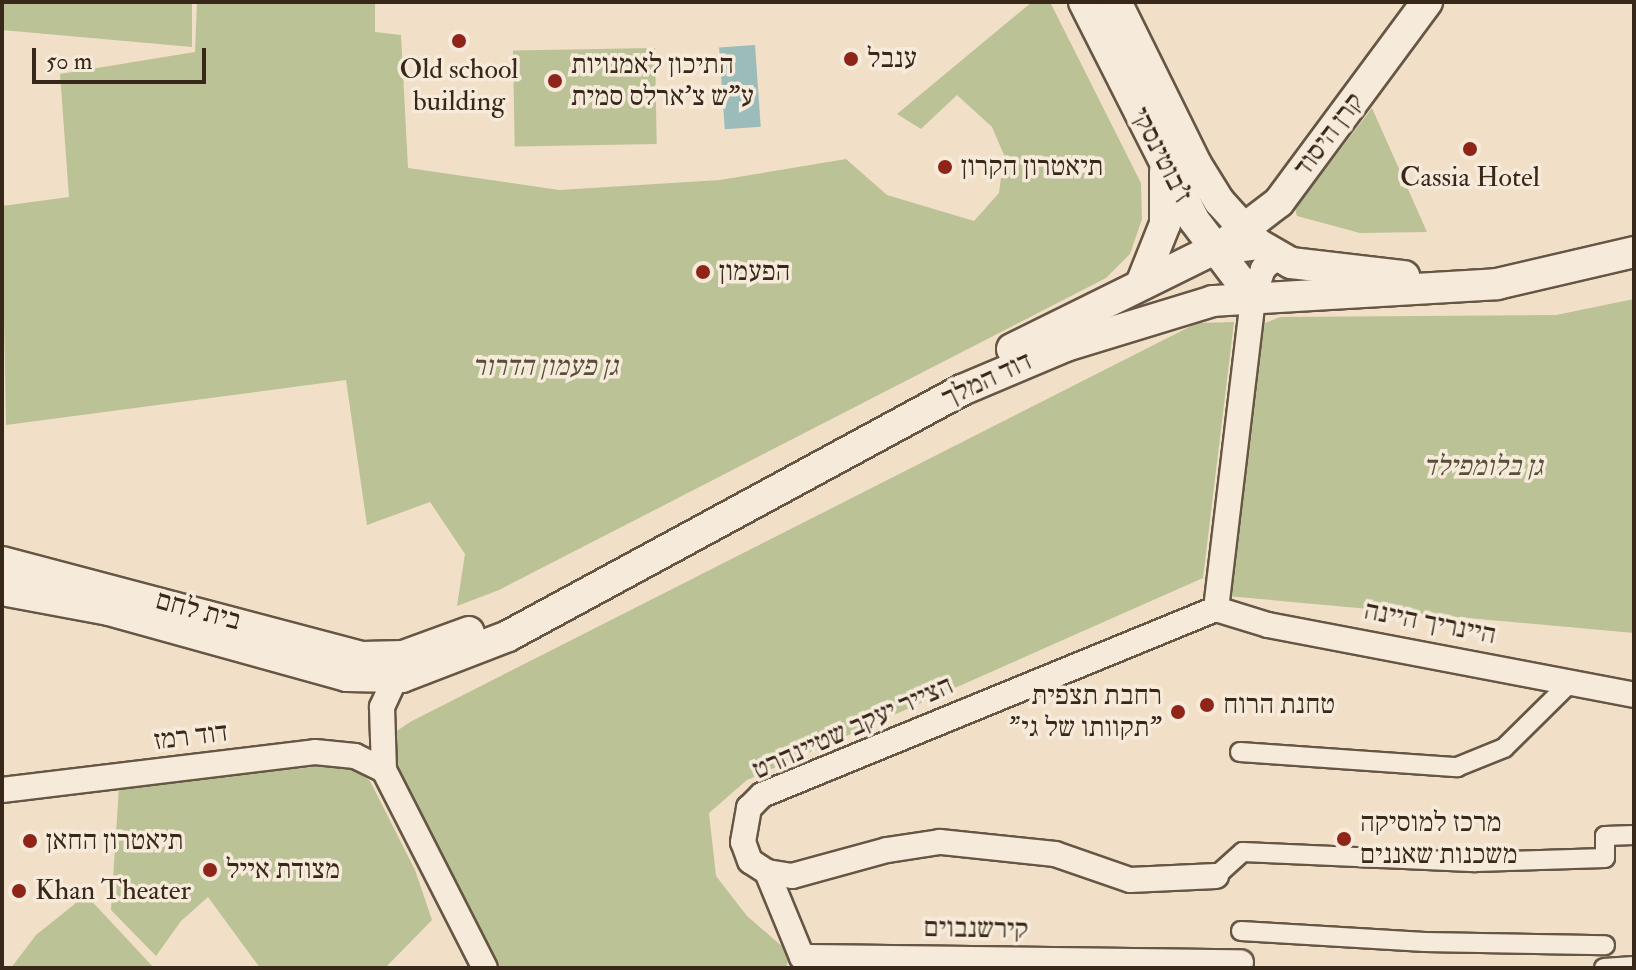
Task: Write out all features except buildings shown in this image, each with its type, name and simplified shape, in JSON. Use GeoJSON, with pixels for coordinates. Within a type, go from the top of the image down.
{"type":"FeatureCollection","features":[{"type":"Feature","properties":{"kind":"street","name":"ז'בוטינסקי"},"geometry":{"type":"LineString","coordinates":[[1084,2],[1212,250],[1253,298]]}},
{"type":"Feature","properties":{"kind":"street","name":"ז'בוטינסקי"},"geometry":{"type":"LineString","coordinates":[[1116,2],[1196,164],[1260,244]]}},
{"type":"Feature","properties":{"kind":"street","name":"קרן היסוד"},"geometry":{"type":"LineString","coordinates":[[1260,244],[1279,202],[1427,2]]}},
{"type":"Feature","properties":{"kind":"street"},"geometry":{"type":"LineString","coordinates":[[1141,284],[1166,217],[1161,154]]}},
{"type":"Feature","properties":{"kind":"street"},"geometry":{"type":"LineString","coordinates":[[1216,609],[1253,298],[1263,269],[1260,244]]}},
{"type":"Feature","properties":{"kind":"street","name":"דוד המלך"},"geometry":{"type":"LineString","coordinates":[[394,668],[562,588],[1141,284],[1212,250],[1260,244],[1336,271],[1421,276],[1634,249]]}},
{"type":"Feature","properties":{"kind":"street","name":"דוד המלך"},"geometry":{"type":"LineString","coordinates":[[394,668],[453,661],[542,619],[999,372],[1197,304],[1497,284],[1634,249]]}},
{"type":"Feature","properties":{"kind":"street","name":"בית לחם"},"geometry":{"type":"LineString","coordinates":[[4,573],[109,610],[347,676],[394,668]]}},
{"type":"Feature","properties":{"kind":"street","name":"היינריך היינה"},"geometry":{"type":"LineString","coordinates":[[1216,609],[1268,625],[1634,695]]}},
{"type":"Feature","properties":{"kind":"street","name":"הצייר יעקב שטיינהרט"},"geometry":{"type":"LineString","coordinates":[[767,872],[750,861],[743,842],[749,808],[762,795],[1216,609]]}},
{"type":"Feature","properties":{"kind":"street"},"geometry":{"type":"LineString","coordinates":[[394,668],[382,707],[384,770],[485,968]]}},
{"type":"Feature","properties":{"kind":"street"},"geometry":{"type":"LineString","coordinates":[[1240,752],[1457,767],[1504,748],[1571,682]]}},
{"type":"Feature","properties":{"kind":"street","name":"דוד רמז"},"geometry":{"type":"LineString","coordinates":[[2,790],[315,752],[355,756],[384,770]]}},
{"type":"Feature","properties":{"kind":"street"},"geometry":{"type":"LineString","coordinates":[[767,872],[792,876],[824,871],[887,850],[940,842],[1055,854],[1130,880],[1216,876],[1243,852],[1476,862],[1605,858],[1605,836],[1634,835]]}},
{"type":"Feature","properties":{"kind":"street","name":"קירשנבוים"},"geometry":{"type":"LineString","coordinates":[[767,872],[802,957],[1241,962]]}},
{"type":"Feature","properties":{"kind":"street"},"geometry":{"type":"LineString","coordinates":[[1241,931],[1425,942],[1605,945]]}},
{"type":"Feature","properties":{"kind":"street"},"geometry":{"type":"LineString","coordinates":[[1604,968],[1634,966]]}},
{"type":"Feature","properties":{"kind":"green space"},"geometry":{"type":"Polygon","coordinates":[[[2,2],[192,2],[192,47],[2,30],[2,2]]]}},
{"type":"Feature","properties":{"kind":"green space","name":"גן פעמון הדרור"},"geometry":{"type":"Polygon","coordinates":[[[197,2],[375,2],[375,32],[401,35],[408,168],[559,190],[720,180],[846,159],[887,195],[974,221],[999,193],[1004,155],[992,127],[957,95],[921,129],[897,114],[1032,2],[1050,2],[1141,183],[1142,219],[1130,254],[1106,278],[499,590],[457,606],[465,554],[430,502],[367,525],[346,380],[6,425],[2,206],[69,197],[60,74],[195,52],[197,2]]]}},
{"type":"Feature","properties":{"kind":"green space"},"geometry":{"type":"Polygon","coordinates":[[[655,48],[657,144],[515,146],[513,50],[655,48]]]}},
{"type":"Feature","properties":{"kind":"green space"},"geometry":{"type":"Polygon","coordinates":[[[1372,108],[1427,232],[1360,233],[1297,216],[1295,209],[1372,108]]]}},
{"type":"Feature","properties":{"kind":"green space","name":"גן בלומפילד"},"geometry":{"type":"Polygon","coordinates":[[[1634,299],[1634,633],[1227,596],[1258,326],[1280,317],[1556,315],[1634,299]]]}},
{"type":"Feature","properties":{"kind":"green space"},"geometry":{"type":"Polygon","coordinates":[[[1234,322],[1203,578],[747,780],[709,813],[716,876],[747,916],[790,953],[786,968],[498,968],[384,764],[385,739],[410,722],[1197,323],[1234,322]]]}},
{"type":"Feature","properties":{"kind":"green space"},"geometry":{"type":"Polygon","coordinates":[[[332,765],[355,769],[370,781],[415,870],[432,920],[385,968],[260,968],[208,897],[181,921],[156,956],[111,910],[119,787],[332,765]]]}},
{"type":"Feature","properties":{"kind":"green space"},"geometry":{"type":"Polygon","coordinates":[[[86,895],[154,968],[11,968],[36,935],[86,895]]]}},
{"type":"Feature","properties":{"kind":"water"},"geometry":{"type":"Polygon","coordinates":[[[755,45],[761,127],[725,129],[719,48],[755,45]]]}},
{"type":"Feature","properties":{"kind":"place","name":"Old school building"},"geometry":{"type":"Point","coordinates":[459,41]}},
{"type":"Feature","properties":{"kind":"place","name":"ענבל"},"geometry":{"type":"Point","coordinates":[851,59]}},
{"type":"Feature","properties":{"kind":"place","name":"התיכון לאמנויות ע\"ש צ'ארלס סמית"},"geometry":{"type":"Point","coordinates":[555,81]}},
{"type":"Feature","properties":{"kind":"place","name":"Cassia Hotel"},"geometry":{"type":"Point","coordinates":[1470,149]}},
{"type":"Feature","properties":{"kind":"place","name":"תיאטרון הקרון"},"geometry":{"type":"Point","coordinates":[945,167]}},
{"type":"Feature","properties":{"kind":"place","name":"הפעמון"},"geometry":{"type":"Point","coordinates":[703,272]}},
{"type":"Feature","properties":{"kind":"place","name":"טחנת הרוח"},"geometry":{"type":"Point","coordinates":[1207,705]}},
{"type":"Feature","properties":{"kind":"place","name":"רחבת תצפית \"תקוותו של גי\""},"geometry":{"type":"Point","coordinates":[1178,712]}},
{"type":"Feature","properties":{"kind":"place","name":"מרכז למוסיקה משכנות שאננים"},"geometry":{"type":"Point","coordinates":[1344,839]}},
{"type":"Feature","properties":{"kind":"place","name":"תיאטרון החאן"},"geometry":{"type":"Point","coordinates":[30,841]}},
{"type":"Feature","properties":{"kind":"place","name":"מצודת אייל"},"geometry":{"type":"Point","coordinates":[210,870]}},
{"type":"Feature","properties":{"kind":"place","name":"Khan Theater"},"geometry":{"type":"Point","coordinates":[19,891]}}]}
